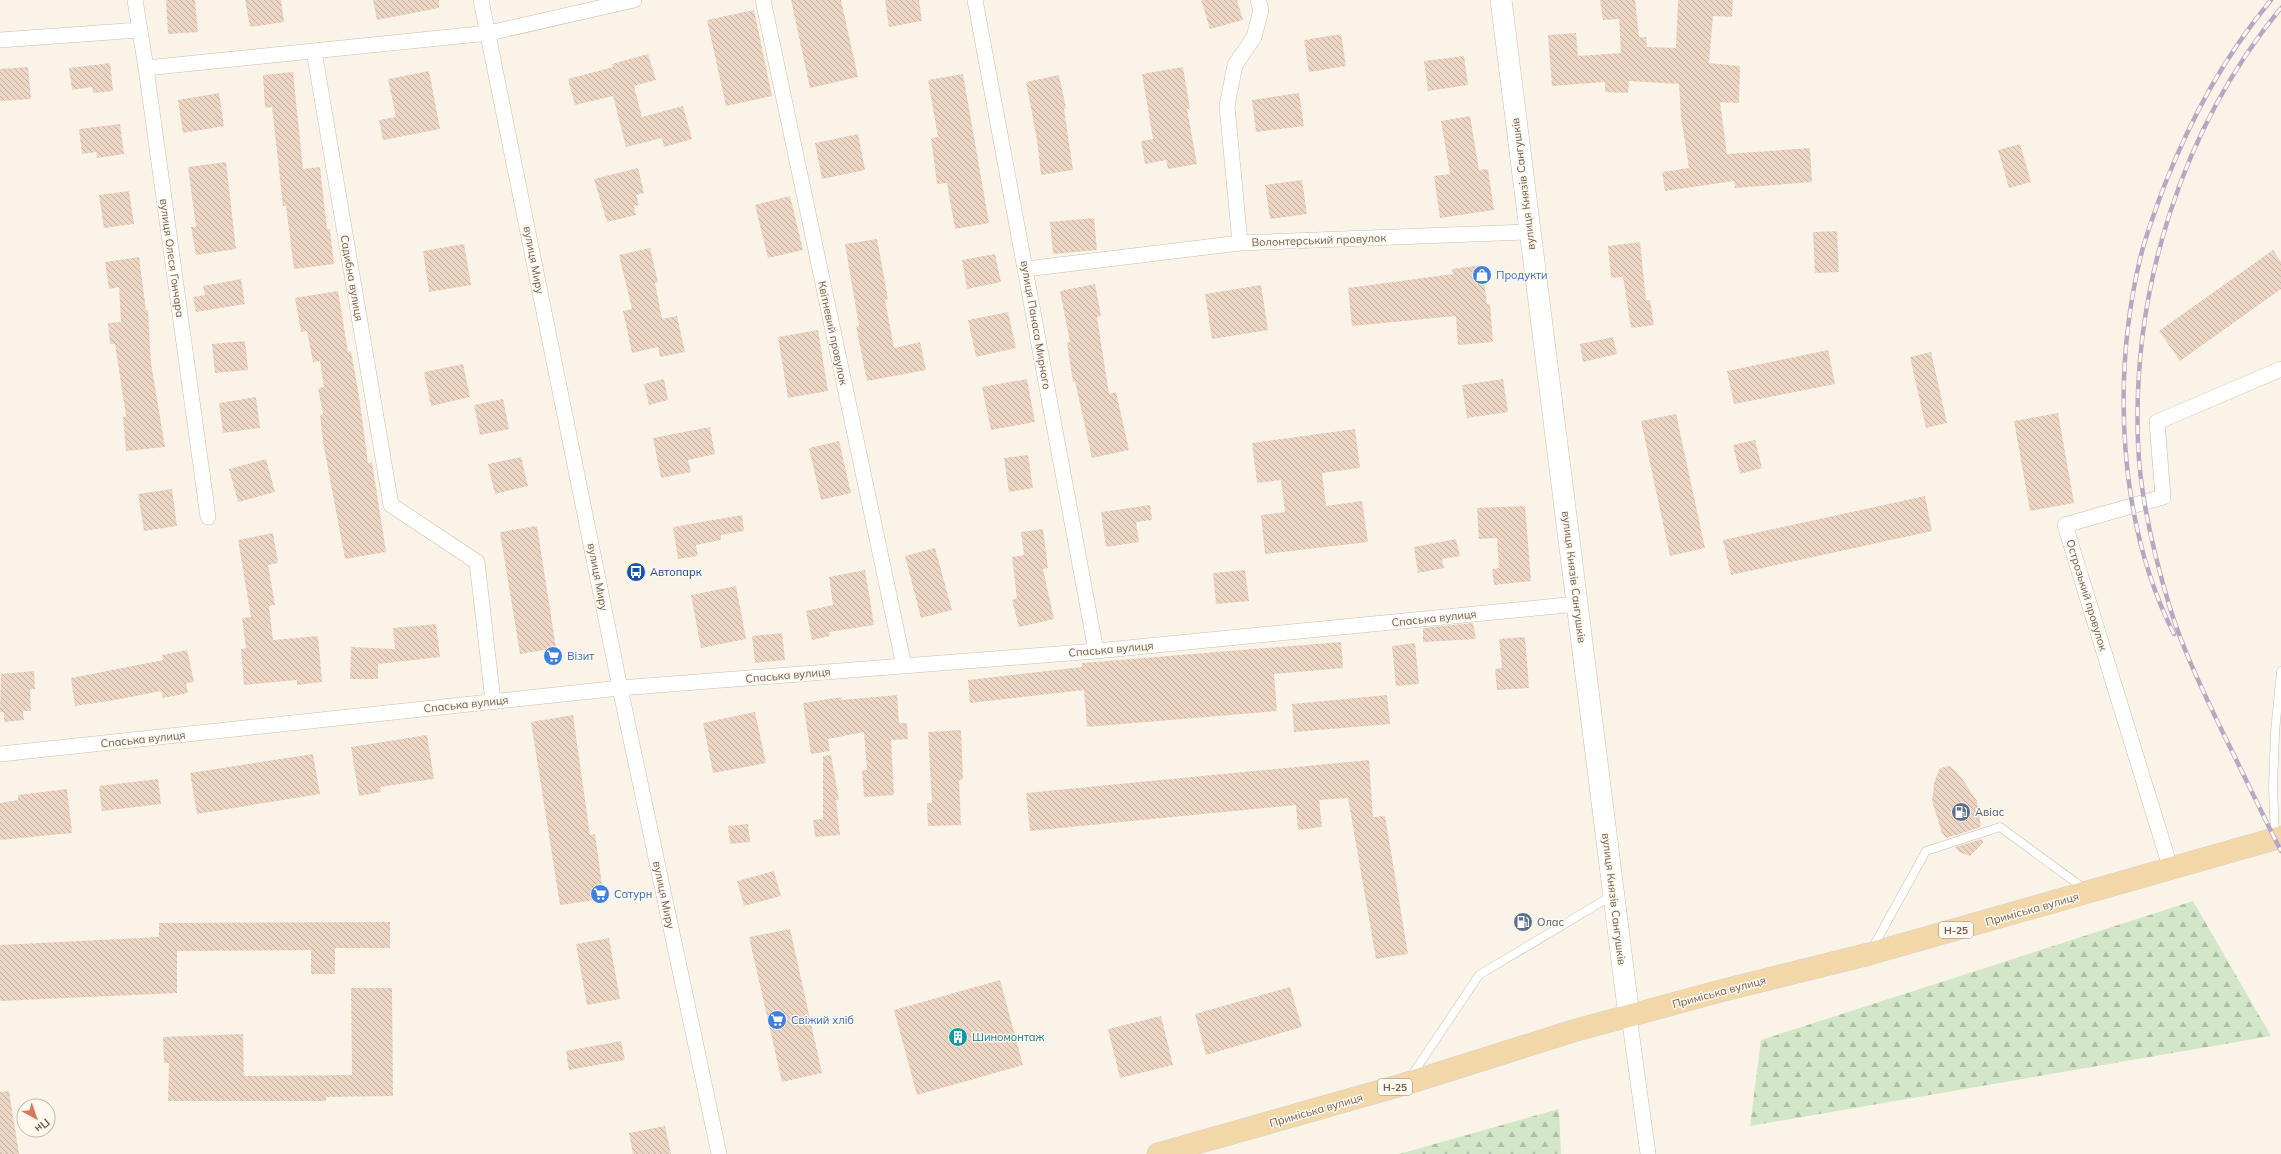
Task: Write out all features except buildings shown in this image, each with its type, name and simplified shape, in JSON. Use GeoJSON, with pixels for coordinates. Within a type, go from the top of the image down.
{"type":"FeatureCollection","features":[{"type":"Feature","properties":{"kind":"main road","name":"вулиця Князів Сангушків"},"geometry":{"type":"LineString","coordinates":[[1501,0],[1529,232],[1629,1016]]}},
{"type":"Feature","properties":{"kind":"main road","name":"Приміська вулиця"},"geometry":{"type":"LineString","coordinates":[[1158,1154],[1405,1084],[1573,1031],[1869,954],[2090,893],[2278,838]]}},
{"type":"Feature","properties":{"kind":"street","name":"вулиця Олеся Гончара"},"geometry":{"type":"LineString","coordinates":[[134,0],[146,68],[208,517]]}},
{"type":"Feature","properties":{"kind":"street","name":"вулиця Миру"},"geometry":{"type":"LineString","coordinates":[[481,0],[489,33],[620,688],[719,1154]]}},
{"type":"Feature","properties":{"kind":"street"},"geometry":{"type":"LineString","coordinates":[[146,68],[489,33],[634,0]]}},
{"type":"Feature","properties":{"kind":"street","name":"Квітневий провулок"},"geometry":{"type":"LineString","coordinates":[[762,0],[904,666]]}},
{"type":"Feature","properties":{"kind":"street","name":"вулиця Панаса Мирного"},"geometry":{"type":"LineString","coordinates":[[975,0],[1096,651]]}},
{"type":"Feature","properties":{"kind":"street","name":"Волонтерський провулок"},"geometry":{"type":"LineString","coordinates":[[1258,0],[1261,10],[1254,37],[1235,65],[1227,106],[1240,243],[1529,232]]}},
{"type":"Feature","properties":{"kind":"street"},"geometry":{"type":"LineString","coordinates":[[0,40],[139,30]]}},
{"type":"Feature","properties":{"kind":"street","name":"Садибна вулиця"},"geometry":{"type":"LineString","coordinates":[[314,51],[390,505],[476,562],[493,701]]}},
{"type":"Feature","properties":{"kind":"street"},"geometry":{"type":"LineString","coordinates":[[1026,269],[1240,243]]}},
{"type":"Feature","properties":{"kind":"street","name":"Острозький провулок"},"geometry":{"type":"LineString","coordinates":[[2171,870],[2065,526],[2163,496],[2157,422],[2281,369]]}},
{"type":"Feature","properties":{"kind":"street","name":"Спаська вулиця"},"geometry":{"type":"LineString","coordinates":[[0,754],[620,688],[1096,651],[1577,604]]}},
{"type":"Feature","properties":{"kind":"street","name":"вулиця Князів Сангушків"},"geometry":{"type":"LineString","coordinates":[[1629,1016],[1648,1154]]}},
{"type":"Feature","properties":{"kind":"lane"},"geometry":{"type":"LineString","coordinates":[[2278,838],[2273,788],[2276,724],[2281,671]]}},
{"type":"Feature","properties":{"kind":"lane"},"geometry":{"type":"LineString","coordinates":[[1869,954],[1926,851],[2000,827],[2090,893]]}},
{"type":"Feature","properties":{"kind":"lane"},"geometry":{"type":"LineString","coordinates":[[1405,1084],[1478,975],[1614,894]]}},
{"type":"Feature","properties":{"kind":"green space"},"geometry":{"type":"Polygon","coordinates":[[[2193,901],[2271,1036],[1750,1126],[1761,1040],[2193,901]]]}},
{"type":"Feature","properties":{"kind":"green space"},"geometry":{"type":"Polygon","coordinates":[[[1559,1109],[1561,1154],[1399,1154],[1559,1109]]]}},
{"type":"Feature","properties":{"kind":"railway"},"geometry":{"type":"LineString","coordinates":[[2174,634],[2155,591],[2141,545],[2131,498],[2126,450],[2124,401],[2126,352],[2131,305],[2140,259],[2148,231],[2165,184],[2186,135],[2210,88],[2224,65],[2238,43],[2271,0]]}},
{"type":"Feature","properties":{"kind":"railway"},"geometry":{"type":"LineString","coordinates":[[2281,8],[2246,55],[2216,105],[2191,158],[2170,212],[2155,269],[2144,327],[2138,385],[2138,443],[2142,485],[2149,526],[2170,608],[2188,658],[2202,690],[2281,851]]}},
{"type":"Feature","properties":{"kind":"place","name":"Продукти"},"geometry":{"type":"Point","coordinates":[1482,275]}},
{"type":"Feature","properties":{"kind":"place","name":"Автопарк"},"geometry":{"type":"Point","coordinates":[636,572]}},
{"type":"Feature","properties":{"kind":"place","name":"Візит"},"geometry":{"type":"Point","coordinates":[553,656]}},
{"type":"Feature","properties":{"kind":"place","name":"Авіас"},"geometry":{"type":"Point","coordinates":[1961,812]}},
{"type":"Feature","properties":{"kind":"place","name":"Сатурн"},"geometry":{"type":"Point","coordinates":[600,894]}},
{"type":"Feature","properties":{"kind":"place","name":"Олас"},"geometry":{"type":"Point","coordinates":[1523,922]}},
{"type":"Feature","properties":{"kind":"place","name":"Свіжий хліб"},"geometry":{"type":"Point","coordinates":[777,1020]}},
{"type":"Feature","properties":{"kind":"place","name":"Шиномонтаж"},"geometry":{"type":"Point","coordinates":[958,1037]}}]}
